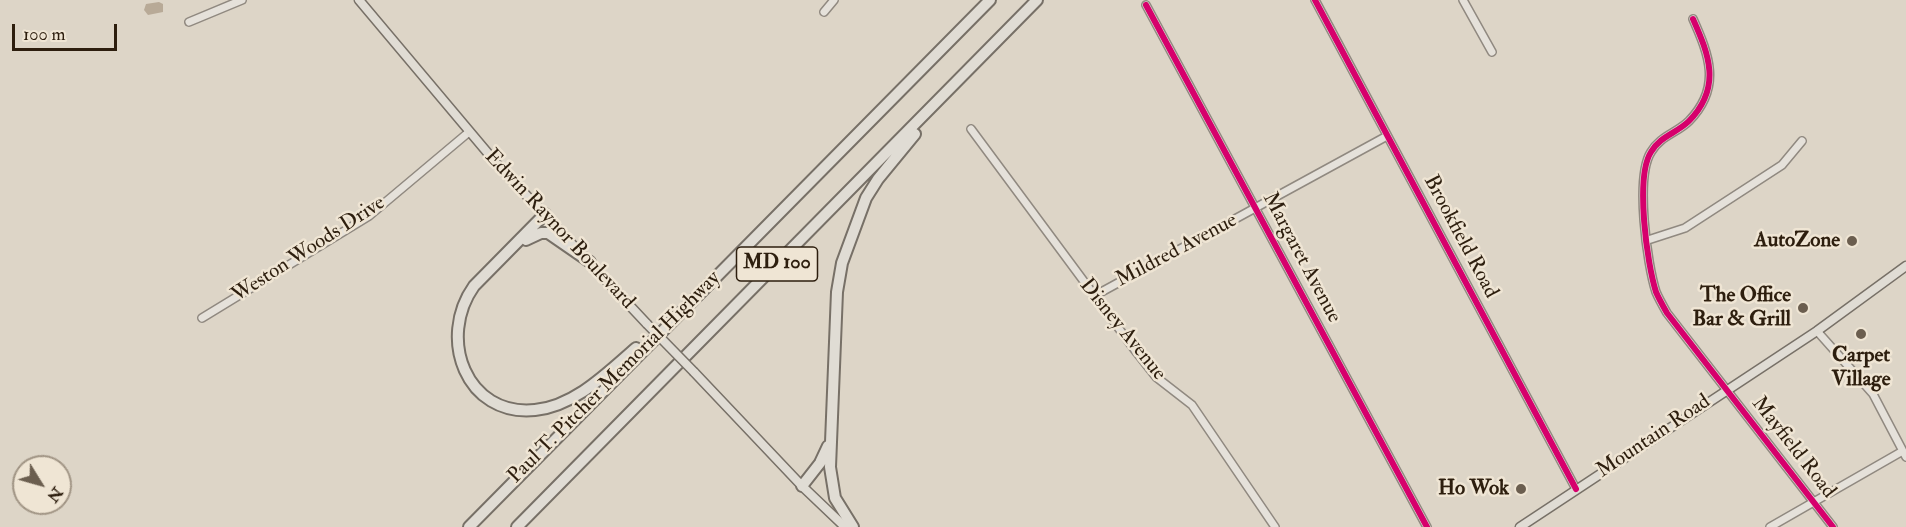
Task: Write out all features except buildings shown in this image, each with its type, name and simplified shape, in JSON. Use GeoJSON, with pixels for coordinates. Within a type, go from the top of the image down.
{"type":"FeatureCollection","features":[{"type":"Feature","properties":{"kind":"highway","name":"Paul T. Pitcher Memorial Highway"},"geometry":{"type":"LineString","coordinates":[[469,527],[990,0]]}},
{"type":"Feature","properties":{"kind":"highway","name":"Paul T. Pitcher Memorial Highway"},"geometry":{"type":"LineString","coordinates":[[517,527],[1039,0]]}},
{"type":"Feature","properties":{"kind":"highway"},"geometry":{"type":"LineString","coordinates":[[853,527],[843,514],[831,485],[837,292],[849,238],[866,198],[895,156],[1039,0]]}},
{"type":"Feature","properties":{"kind":"highway"},"geometry":{"type":"LineString","coordinates":[[512,251],[545,214]]}},
{"type":"Feature","properties":{"kind":"highway"},"geometry":{"type":"LineString","coordinates":[[590,262],[548,233],[531,236],[474,286],[459,310],[456,325],[458,352],[468,376],[483,393],[503,406],[535,410],[566,401],[581,393],[695,297]]}},
{"type":"Feature","properties":{"kind":"highway"},"geometry":{"type":"LineString","coordinates":[[802,486],[820,463],[831,440]]}},
{"type":"Feature","properties":{"kind":"main road","name":"Edwin Raynor Boulevard"},"geometry":{"type":"LineString","coordinates":[[359,0],[469,132],[647,324],[802,486],[845,527]]}},
{"type":"Feature","properties":{"kind":"main road","name":"Mountain Road"},"geometry":{"type":"LineString","coordinates":[[1520,527],[1727,388],[1817,331],[1906,266]]}},
{"type":"Feature","properties":{"kind":"street"},"geometry":{"type":"LineString","coordinates":[[189,22],[242,0]]}},
{"type":"Feature","properties":{"kind":"street"},"geometry":{"type":"LineString","coordinates":[[824,12],[834,0]]}},
{"type":"Feature","properties":{"kind":"street","name":"Brookfield Road"},"geometry":{"type":"LineString","coordinates":[[1315,0],[1576,489]]}},
{"type":"Feature","properties":{"kind":"street"},"geometry":{"type":"LineString","coordinates":[[1463,0],[1492,52]]}},
{"type":"Feature","properties":{"kind":"street","name":"Margaret Avenue"},"geometry":{"type":"LineString","coordinates":[[1146,4],[1428,527]]}},
{"type":"Feature","properties":{"kind":"street","name":"Mayfield Road"},"geometry":{"type":"LineString","coordinates":[[1693,19],[1710,64],[1708,89],[1689,122],[1662,138],[1650,153],[1645,165],[1642,199],[1656,292],[1667,313],[1833,527]]}},
{"type":"Feature","properties":{"kind":"street","name":"Disney Avenue"},"geometry":{"type":"LineString","coordinates":[[971,129],[1156,377],[1192,405],[1275,527]]}},
{"type":"Feature","properties":{"kind":"street","name":"Weston Woods Drive"},"geometry":{"type":"LineString","coordinates":[[202,318],[369,216],[469,132]]}},
{"type":"Feature","properties":{"kind":"street","name":"Mildred Avenue"},"geometry":{"type":"LineString","coordinates":[[1094,296],[1387,136]]}},
{"type":"Feature","properties":{"kind":"street"},"geometry":{"type":"LineString","coordinates":[[1648,240],[1685,228],[1782,165],[1802,141]]}},
{"type":"Feature","properties":{"kind":"street"},"geometry":{"type":"LineString","coordinates":[[1770,527],[1904,455],[1873,394],[1817,331]]}},
{"type":"Feature","properties":{"kind":"shaded area"},"geometry":{"type":"Polygon","coordinates":[[[159,2],[163,4],[163,12],[148,15],[144,10],[146,4],[159,2]]]}},
{"type":"Feature","properties":{"kind":"cycle path"},"geometry":{"type":"LineString","coordinates":[[1315,0],[1576,489]]}},
{"type":"Feature","properties":{"kind":"cycle path"},"geometry":{"type":"LineString","coordinates":[[1146,5],[1427,527]]}},
{"type":"Feature","properties":{"kind":"cycle path"},"geometry":{"type":"LineString","coordinates":[[1693,19],[1707,58],[1709,83],[1706,96],[1689,121],[1655,147],[1646,164],[1644,221],[1649,262],[1656,292],[1667,313],[1833,527]]}},
{"type":"Feature","properties":{"kind":"place","name":"AutoZone"},"geometry":{"type":"Point","coordinates":[1852,241]}},
{"type":"Feature","properties":{"kind":"place","name":"The Office Bar & Grill"},"geometry":{"type":"Point","coordinates":[1803,308]}},
{"type":"Feature","properties":{"kind":"place","name":"Carpet Village"},"geometry":{"type":"Point","coordinates":[1861,334]}},
{"type":"Feature","properties":{"kind":"place","name":"Ho Wok"},"geometry":{"type":"Point","coordinates":[1521,489]}}]}
